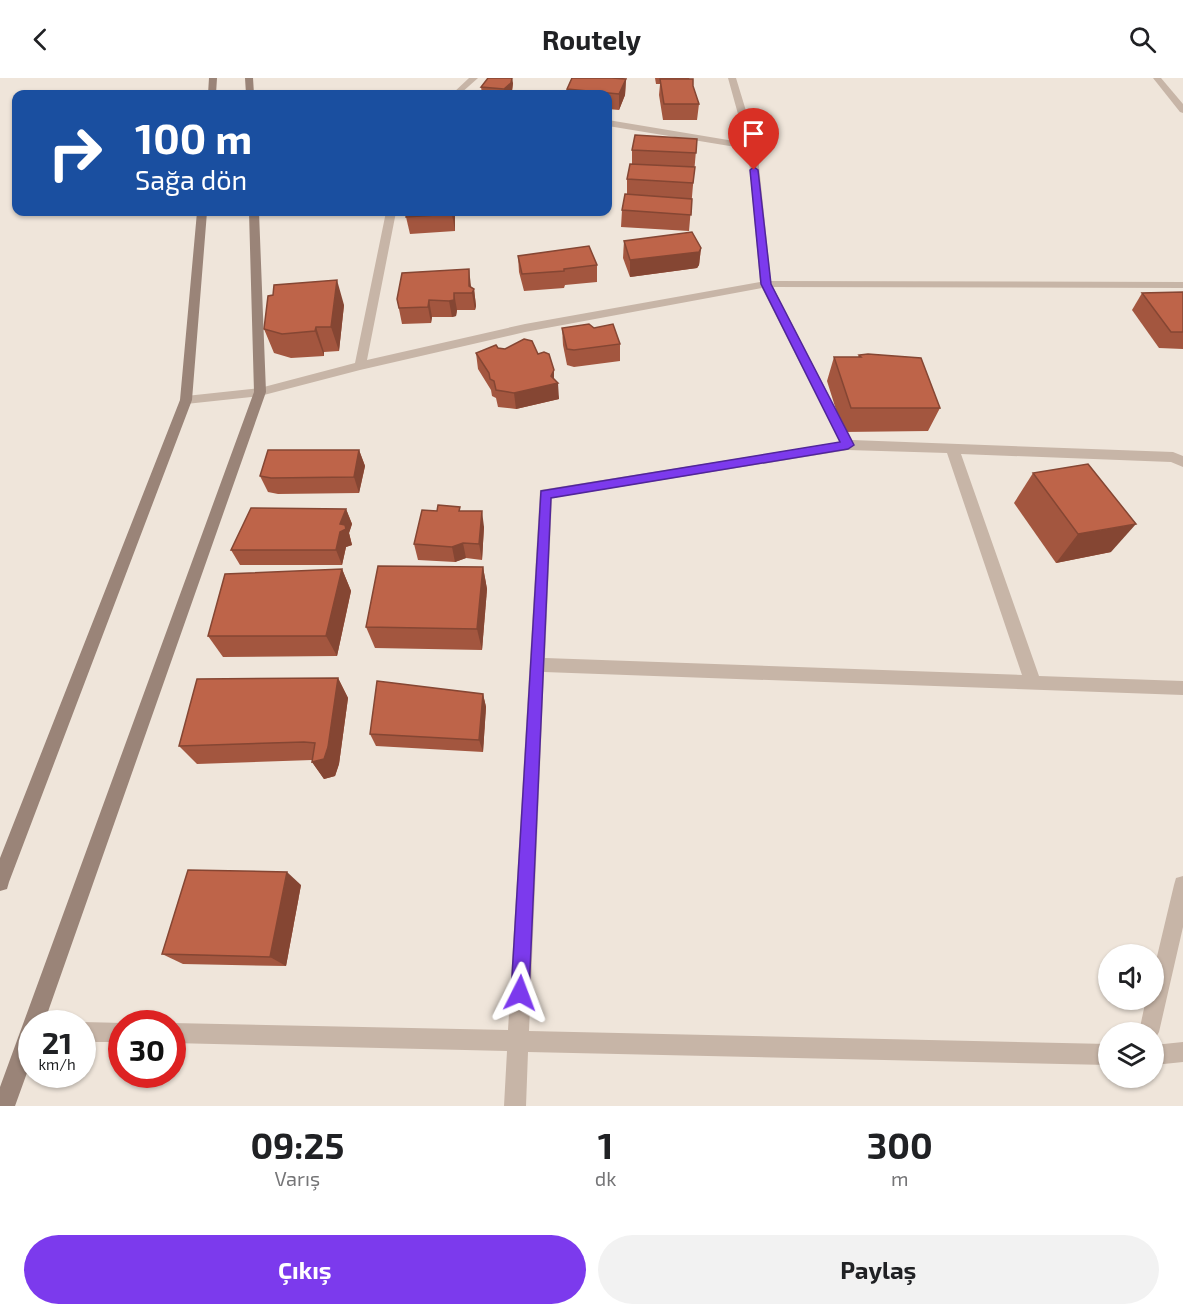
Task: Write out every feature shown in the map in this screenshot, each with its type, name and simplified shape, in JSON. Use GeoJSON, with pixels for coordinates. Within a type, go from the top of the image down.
{"type":"FeatureCollection","features":[{"type":"Feature","properties":{"kind":"street"},"geometry":{"type":"LineString","coordinates":[[460,90],[471,78]]}},
{"type":"Feature","properties":{"kind":"street"},"geometry":{"type":"LineString","coordinates":[[732,78],[752,147],[766,284],[848,445]]}},
{"type":"Feature","properties":{"kind":"street"},"geometry":{"type":"LineString","coordinates":[[1157,78],[1183,110]]}},
{"type":"Feature","properties":{"kind":"street"},"geometry":{"type":"LineString","coordinates":[[612,124],[752,147]]}},
{"type":"Feature","properties":{"kind":"street"},"geometry":{"type":"LineString","coordinates":[[0,882],[186,400],[202,216]]}},
{"type":"Feature","properties":{"kind":"street"},"geometry":{"type":"LineString","coordinates":[[39,1010],[260,392],[254,216]]}},
{"type":"Feature","properties":{"kind":"street"},"geometry":{"type":"LineString","coordinates":[[360,366],[389,216]]}},
{"type":"Feature","properties":{"kind":"street"},"geometry":{"type":"LineString","coordinates":[[186,400],[260,392],[525,328],[766,284],[1183,285]]}},
{"type":"Feature","properties":{"kind":"street"},"geometry":{"type":"LineString","coordinates":[[515,1106],[545,494],[848,445],[1173,457],[1183,462]]}},
{"type":"Feature","properties":{"kind":"street"},"geometry":{"type":"LineString","coordinates":[[952,448],[1033,683]]}},
{"type":"Feature","properties":{"kind":"street"},"geometry":{"type":"LineString","coordinates":[[537,665],[1183,688]]}},
{"type":"Feature","properties":{"kind":"street"},"geometry":{"type":"LineString","coordinates":[[1151,1022],[1183,885]]}},
{"type":"Feature","properties":{"kind":"street"},"geometry":{"type":"LineString","coordinates":[[186,1033],[1098,1055]]}},
{"type":"Feature","properties":{"kind":"street"},"geometry":{"type":"LineString","coordinates":[[1164,1054],[1183,1052]]}},
{"type":"Feature","properties":{"kind":"street"},"geometry":{"type":"LineString","coordinates":[[4,1106],[18,1067]]}},
{"type":"Feature","properties":{"kind":"building"},"geometry":{"type":"Polygon","coordinates":[[[488,78],[512,78],[511,83],[504,89],[481,87],[488,78]]]}},
{"type":"Feature","properties":{"kind":"building"},"geometry":{"type":"Polygon","coordinates":[[[572,78],[626,79],[619,94],[612,93],[612,90],[567,89],[572,78]]]}},
{"type":"Feature","properties":{"kind":"building"},"geometry":{"type":"Polygon","coordinates":[[[660,79],[693,79],[699,104],[664,104],[660,79]]]}},
{"type":"Feature","properties":{"kind":"building"},"geometry":{"type":"Polygon","coordinates":[[[635,135],[697,139],[696,153],[632,150],[635,135]]]}},
{"type":"Feature","properties":{"kind":"building"},"geometry":{"type":"Polygon","coordinates":[[[630,164],[695,167],[693,183],[627,179],[630,164]]]}},
{"type":"Feature","properties":{"kind":"building"},"geometry":{"type":"Polygon","coordinates":[[[625,194],[692,199],[691,215],[622,210],[625,194]]]}},
{"type":"Feature","properties":{"kind":"building"},"geometry":{"type":"Polygon","coordinates":[[[692,232],[701,248],[699,252],[630,260],[624,241],[692,232]]]}},
{"type":"Feature","properties":{"kind":"building"},"geometry":{"type":"Polygon","coordinates":[[[589,246],[597,265],[564,269],[564,271],[522,274],[518,256],[589,246]]]}},
{"type":"Feature","properties":{"kind":"building"},"geometry":{"type":"Polygon","coordinates":[[[469,269],[469,286],[474,289],[472,293],[454,293],[454,300],[449,301],[429,300],[428,307],[399,308],[397,299],[402,273],[469,269]]]}},
{"type":"Feature","properties":{"kind":"building"},"geometry":{"type":"Polygon","coordinates":[[[337,280],[331,327],[316,327],[315,331],[282,334],[264,329],[268,296],[273,295],[274,285],[337,280]]]}},
{"type":"Feature","properties":{"kind":"building"},"geometry":{"type":"Polygon","coordinates":[[[1183,292],[1183,332],[1171,332],[1142,293],[1183,292]]]}},
{"type":"Feature","properties":{"kind":"building"},"geometry":{"type":"Polygon","coordinates":[[[589,324],[594,328],[613,324],[620,344],[567,349],[562,328],[589,324]]]}},
{"type":"Feature","properties":{"kind":"building"},"geometry":{"type":"Polygon","coordinates":[[[524,339],[532,341],[538,354],[544,352],[549,354],[554,370],[551,376],[558,383],[514,393],[496,390],[494,381],[490,379],[489,373],[476,353],[496,345],[498,348],[505,349],[524,339]]]}},
{"type":"Feature","properties":{"kind":"building"},"geometry":{"type":"Polygon","coordinates":[[[859,355],[921,358],[940,408],[851,408],[834,357],[861,357],[859,355]]]}},
{"type":"Feature","properties":{"kind":"building"},"geometry":{"type":"Polygon","coordinates":[[[268,450],[359,450],[354,477],[271,478],[260,476],[268,450]]]}},
{"type":"Feature","properties":{"kind":"building"},"geometry":{"type":"Polygon","coordinates":[[[1088,464],[1136,524],[1078,534],[1033,473],[1088,464]]]}},
{"type":"Feature","properties":{"kind":"building"},"geometry":{"type":"Polygon","coordinates":[[[438,505],[460,507],[459,511],[482,511],[479,544],[463,543],[452,547],[414,544],[422,510],[437,511],[438,505]]]}},
{"type":"Feature","properties":{"kind":"building"},"geometry":{"type":"Polygon","coordinates":[[[251,508],[346,509],[340,524],[345,525],[346,529],[340,532],[336,550],[231,550],[251,508]]]}},
{"type":"Feature","properties":{"kind":"building"},"geometry":{"type":"Polygon","coordinates":[[[378,566],[483,567],[477,629],[366,627],[378,566]]]}},
{"type":"Feature","properties":{"kind":"building"},"geometry":{"type":"Polygon","coordinates":[[[342,569],[326,636],[208,636],[225,574],[342,569]]]}},
{"type":"Feature","properties":{"kind":"building"},"geometry":{"type":"Polygon","coordinates":[[[338,678],[328,747],[324,759],[312,762],[315,743],[304,742],[179,746],[197,679],[338,678]]]}},
{"type":"Feature","properties":{"kind":"building"},"geometry":{"type":"Polygon","coordinates":[[[377,681],[483,694],[479,740],[370,734],[377,681]]]}},
{"type":"Feature","properties":{"kind":"building"},"geometry":{"type":"Polygon","coordinates":[[[188,870],[287,872],[270,957],[162,954],[188,870]]]}},
{"type":"Feature","properties":{"kind":"route"},"geometry":{"type":"LineString","coordinates":[[520,993],[545,494],[848,445],[766,284],[754,170]]}}]}
